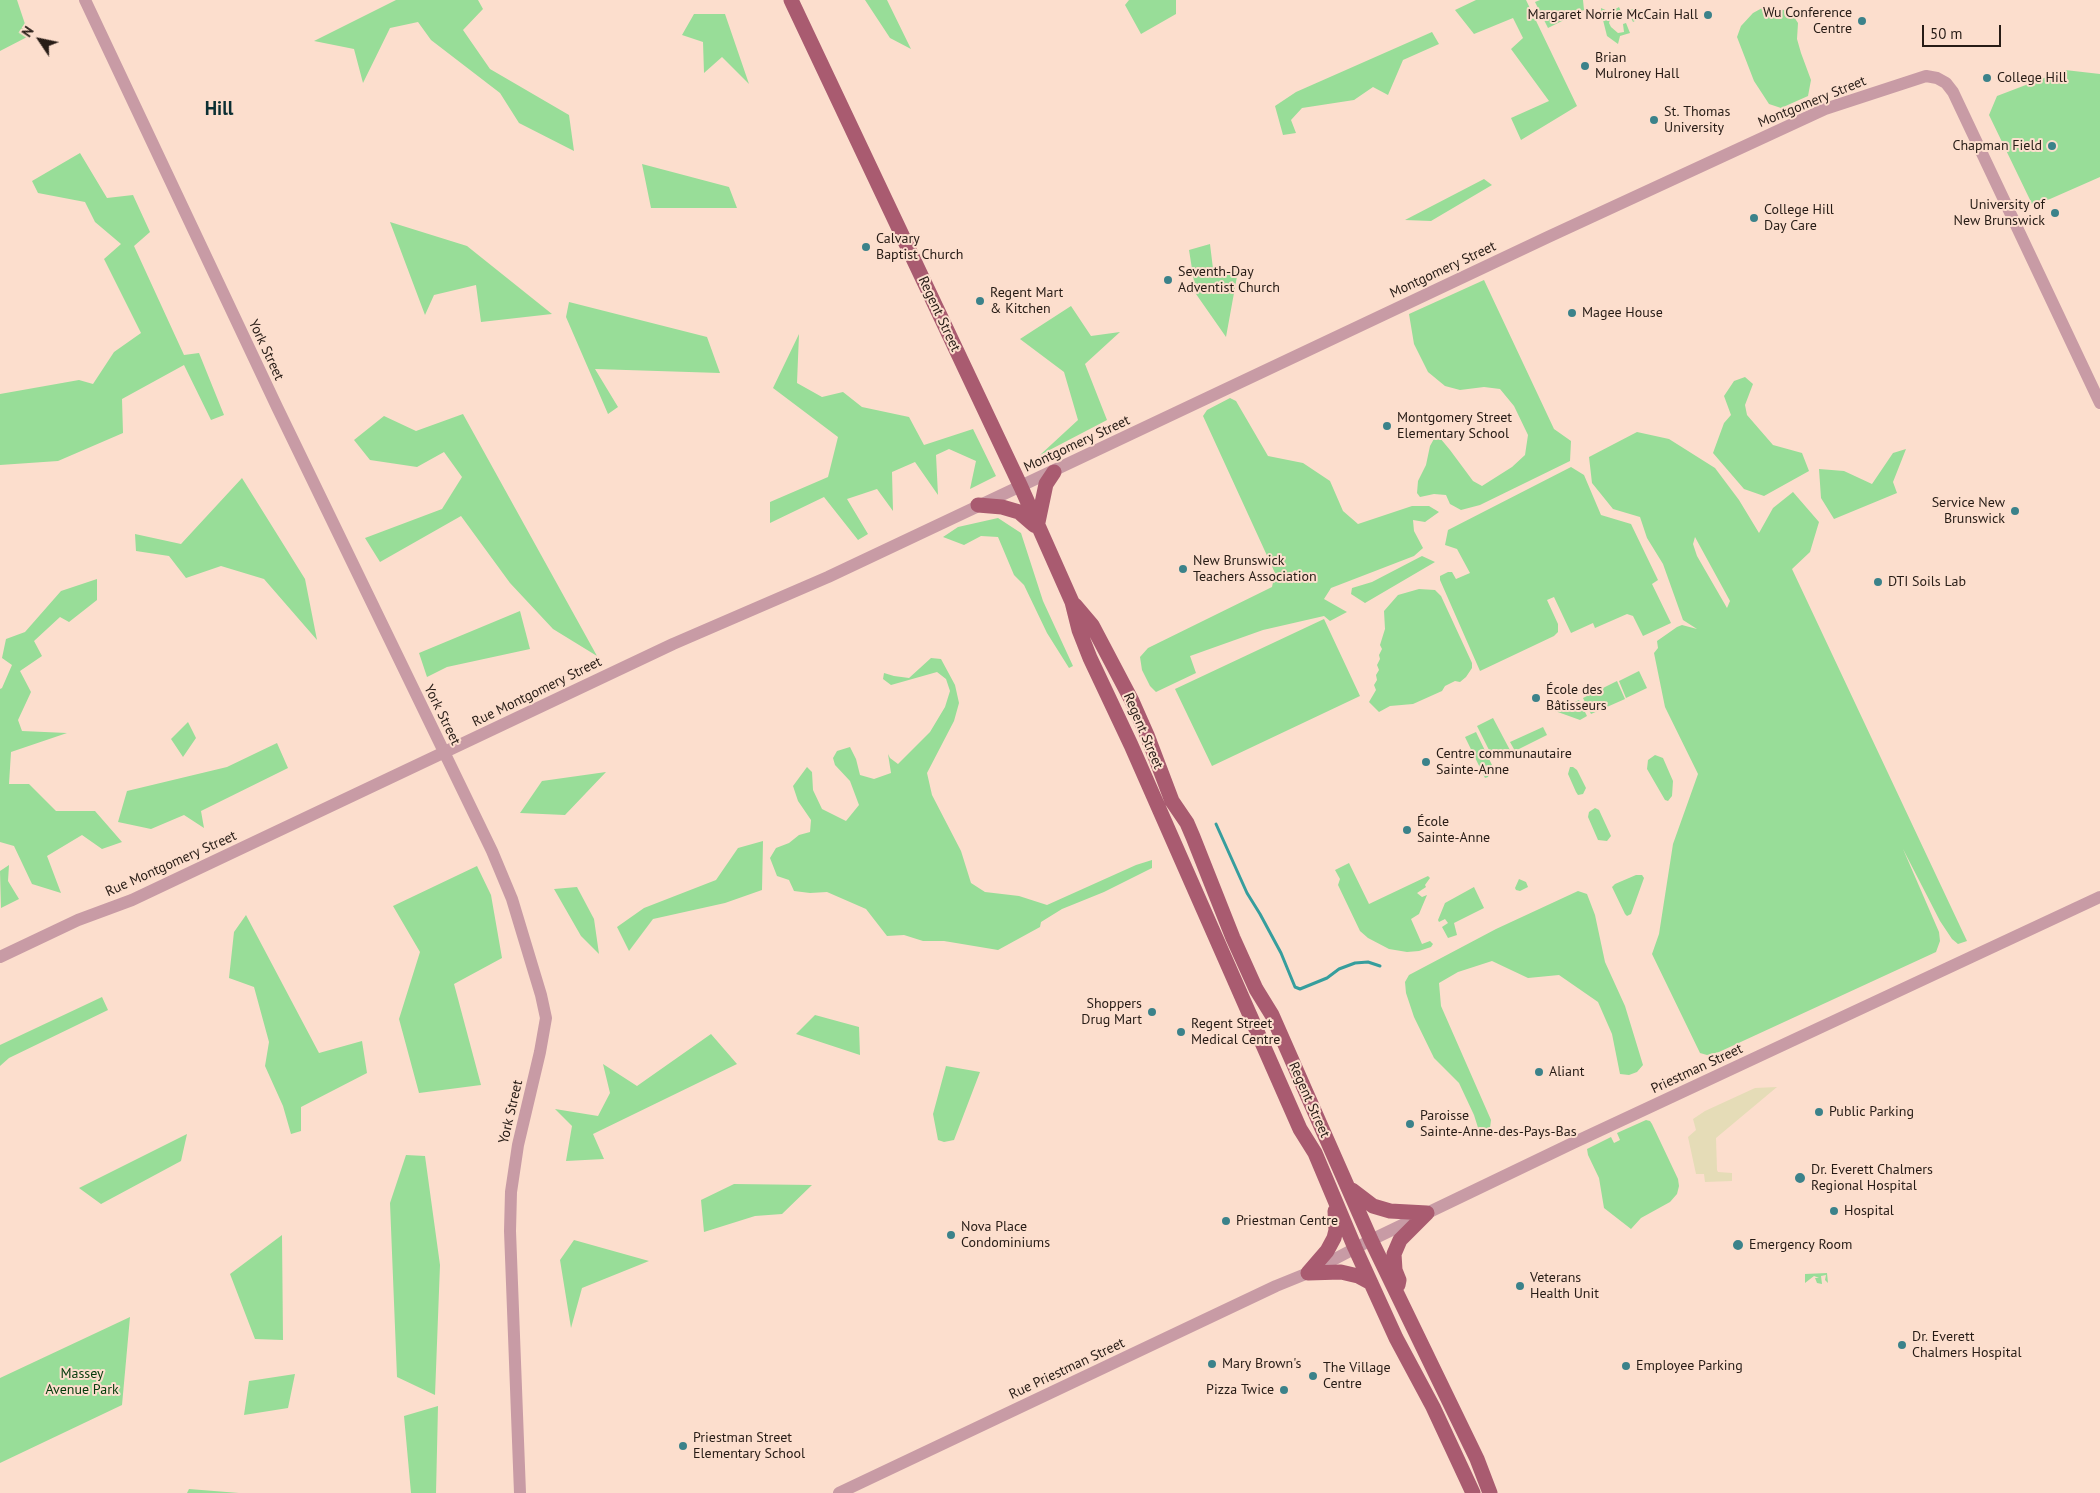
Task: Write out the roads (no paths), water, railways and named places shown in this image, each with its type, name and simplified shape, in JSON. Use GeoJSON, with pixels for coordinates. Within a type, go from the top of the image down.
{"type":"FeatureCollection","features":[{"type":"Feature","properties":{"kind":"main road","name":"Regent Street"},"geometry":{"type":"LineString","coordinates":[[791,0],[1021,487],[1037,527],[1072,602],[1082,637],[1300,1129],[1315,1153],[1371,1283],[1473,1493]]}},
{"type":"Feature","properties":{"kind":"main road"},"geometry":{"type":"LineString","coordinates":[[978,504],[1002,507],[1019,512],[1037,527],[1046,484],[1054,472]]}},
{"type":"Feature","properties":{"kind":"main road","name":"Regent Street"},"geometry":{"type":"LineString","coordinates":[[1072,602],[1092,625],[1136,710],[1172,801],[1187,823],[1233,938],[1256,989],[1272,1015],[1371,1240],[1477,1459],[1490,1493]]}},
{"type":"Feature","properties":{"kind":"main road"},"geometry":{"type":"LineString","coordinates":[[1131,745],[1146,751],[1157,764]]}},
{"type":"Feature","properties":{"kind":"main road"},"geometry":{"type":"LineString","coordinates":[[1204,910],[1216,914],[1233,938]]}},
{"type":"Feature","properties":{"kind":"main road"},"geometry":{"type":"LineString","coordinates":[[1348,1186],[1373,1206],[1390,1211],[1426,1213]]}},
{"type":"Feature","properties":{"kind":"main road"},"geometry":{"type":"LineString","coordinates":[[1308,1273],[1327,1252],[1334,1238],[1336,1214],[1333,1194]]}},
{"type":"Feature","properties":{"kind":"main road"},"geometry":{"type":"LineString","coordinates":[[1396,1294],[1399,1280],[1395,1270],[1394,1254],[1400,1240],[1426,1213]]}},
{"type":"Feature","properties":{"kind":"main road"},"geometry":{"type":"LineString","coordinates":[[1308,1273],[1341,1272],[1358,1276],[1371,1283]]}},
{"type":"Feature","properties":{"kind":"street","name":"York Street"},"geometry":{"type":"LineString","coordinates":[[85,0],[276,407],[467,798],[512,899],[541,995],[546,1018],[540,1052],[518,1144],[511,1192],[510,1231],[520,1493]]}},
{"type":"Feature","properties":{"kind":"street","name":"Montgomery Street"},"geometry":{"type":"LineString","coordinates":[[978,504],[1054,472],[1548,237],[1817,113],[1852,99],[1926,76],[1937,78],[1946,83],[1953,92],[2100,403]]}},
{"type":"Feature","properties":{"kind":"street","name":"Rue Montgomery Street"},"geometry":{"type":"LineString","coordinates":[[0,957],[78,920],[132,900],[673,644],[828,577],[978,504]]}},
{"type":"Feature","properties":{"kind":"street","name":"Priestman Street"},"geometry":{"type":"LineString","coordinates":[[1308,1273],[1426,1213],[2100,897]]}},
{"type":"Feature","properties":{"kind":"street","name":"Rue Priestman Street"},"geometry":{"type":"LineString","coordinates":[[839,1493],[1276,1286],[1308,1273]]}},
{"type":"Feature","properties":{"kind":"waterway"},"geometry":{"type":"LineString","coordinates":[[1216,824],[1247,893],[1281,953],[1295,987],[1300,989],[1327,978],[1339,969],[1355,963],[1368,962],[1380,966]]}},
{"type":"Feature","properties":{"kind":"place","name":"Margaret Norrie McCain Hall"},"geometry":{"type":"Point","coordinates":[1708,15]}},
{"type":"Feature","properties":{"kind":"place","name":"Wu Conference Centre"},"geometry":{"type":"Point","coordinates":[1862,21]}},
{"type":"Feature","properties":{"kind":"place","name":"Brian Mulroney Hall"},"geometry":{"type":"Point","coordinates":[1585,66]}},
{"type":"Feature","properties":{"kind":"place","name":"College Hill"},"geometry":{"type":"Point","coordinates":[1987,78]}},
{"type":"Feature","properties":{"kind":"place","name":"St. Thomas University"},"geometry":{"type":"Point","coordinates":[1654,120]}},
{"type":"Feature","properties":{"kind":"place","name":"Chapman Field"},"geometry":{"type":"Point","coordinates":[2052,146]}},
{"type":"Feature","properties":{"kind":"place","name":"University of New Brunswick"},"geometry":{"type":"Point","coordinates":[2055,213]}},
{"type":"Feature","properties":{"kind":"place","name":"College Hill Day Care"},"geometry":{"type":"Point","coordinates":[1754,218]}},
{"type":"Feature","properties":{"kind":"place","name":"Calvary Baptist Church"},"geometry":{"type":"Point","coordinates":[866,247]}},
{"type":"Feature","properties":{"kind":"place","name":"Seventh-Day Adventist Church"},"geometry":{"type":"Point","coordinates":[1168,280]}},
{"type":"Feature","properties":{"kind":"place","name":"Regent Mart & Kitchen"},"geometry":{"type":"Point","coordinates":[980,301]}},
{"type":"Feature","properties":{"kind":"place","name":"Magee House"},"geometry":{"type":"Point","coordinates":[1572,313]}},
{"type":"Feature","properties":{"kind":"place","name":"Montgomery Street Elementary School"},"geometry":{"type":"Point","coordinates":[1387,426]}},
{"type":"Feature","properties":{"kind":"place","name":"Service New Brunswick"},"geometry":{"type":"Point","coordinates":[2015,511]}},
{"type":"Feature","properties":{"kind":"place","name":"New Brunswick Teachers Association"},"geometry":{"type":"Point","coordinates":[1183,569]}},
{"type":"Feature","properties":{"kind":"place","name":"DTI Soils Lab"},"geometry":{"type":"Point","coordinates":[1878,582]}},
{"type":"Feature","properties":{"kind":"place","name":"École des Bâtisseurs"},"geometry":{"type":"Point","coordinates":[1536,698]}},
{"type":"Feature","properties":{"kind":"place","name":"Centre communautaire Sainte-Anne"},"geometry":{"type":"Point","coordinates":[1426,762]}},
{"type":"Feature","properties":{"kind":"place","name":"École Sainte-Anne"},"geometry":{"type":"Point","coordinates":[1407,830]}},
{"type":"Feature","properties":{"kind":"place","name":"Shoppers Drug Mart"},"geometry":{"type":"Point","coordinates":[1152,1012]}},
{"type":"Feature","properties":{"kind":"place","name":"Regent Street Medical Centre"},"geometry":{"type":"Point","coordinates":[1181,1032]}},
{"type":"Feature","properties":{"kind":"place","name":"Aliant"},"geometry":{"type":"Point","coordinates":[1539,1072]}},
{"type":"Feature","properties":{"kind":"place","name":"Public Parking"},"geometry":{"type":"Point","coordinates":[1819,1112]}},
{"type":"Feature","properties":{"kind":"place","name":"Paroisse Sainte-Anne-des-Pays-Bas"},"geometry":{"type":"Point","coordinates":[1410,1124]}},
{"type":"Feature","properties":{"kind":"place","name":"Dr. Everett Chalmers Regional Hospital"},"geometry":{"type":"Point","coordinates":[1800,1178]}},
{"type":"Feature","properties":{"kind":"place","name":"Hospital"},"geometry":{"type":"Point","coordinates":[1834,1211]}},
{"type":"Feature","properties":{"kind":"place","name":"Priestman Centre"},"geometry":{"type":"Point","coordinates":[1226,1221]}},
{"type":"Feature","properties":{"kind":"place","name":"Nova Place Condominiums"},"geometry":{"type":"Point","coordinates":[951,1235]}},
{"type":"Feature","properties":{"kind":"place","name":"Emergency Room"},"geometry":{"type":"Point","coordinates":[1738,1245]}},
{"type":"Feature","properties":{"kind":"place","name":"Veterans Health Unit"},"geometry":{"type":"Point","coordinates":[1520,1286]}},
{"type":"Feature","properties":{"kind":"place","name":"Dr. Everett Chalmers Hospital"},"geometry":{"type":"Point","coordinates":[1902,1345]}},
{"type":"Feature","properties":{"kind":"place","name":"Mary Brown's"},"geometry":{"type":"Point","coordinates":[1212,1364]}},
{"type":"Feature","properties":{"kind":"place","name":"Employee Parking"},"geometry":{"type":"Point","coordinates":[1626,1366]}},
{"type":"Feature","properties":{"kind":"place","name":"The Village Centre"},"geometry":{"type":"Point","coordinates":[1313,1376]}},
{"type":"Feature","properties":{"kind":"place","name":"Pizza Twice"},"geometry":{"type":"Point","coordinates":[1284,1390]}},
{"type":"Feature","properties":{"kind":"place","name":"Priestman Street Elementary School"},"geometry":{"type":"Point","coordinates":[683,1446]}},
{"type":"Feature","properties":{"kind":"district","name":"Hill"},"geometry":{"type":"Point","coordinates":[219,110]}},
{"type":"Feature","properties":{"kind":"park label","name":"Massey Avenue Park"},"geometry":{"type":"Point","coordinates":[82,1382]}}]}
